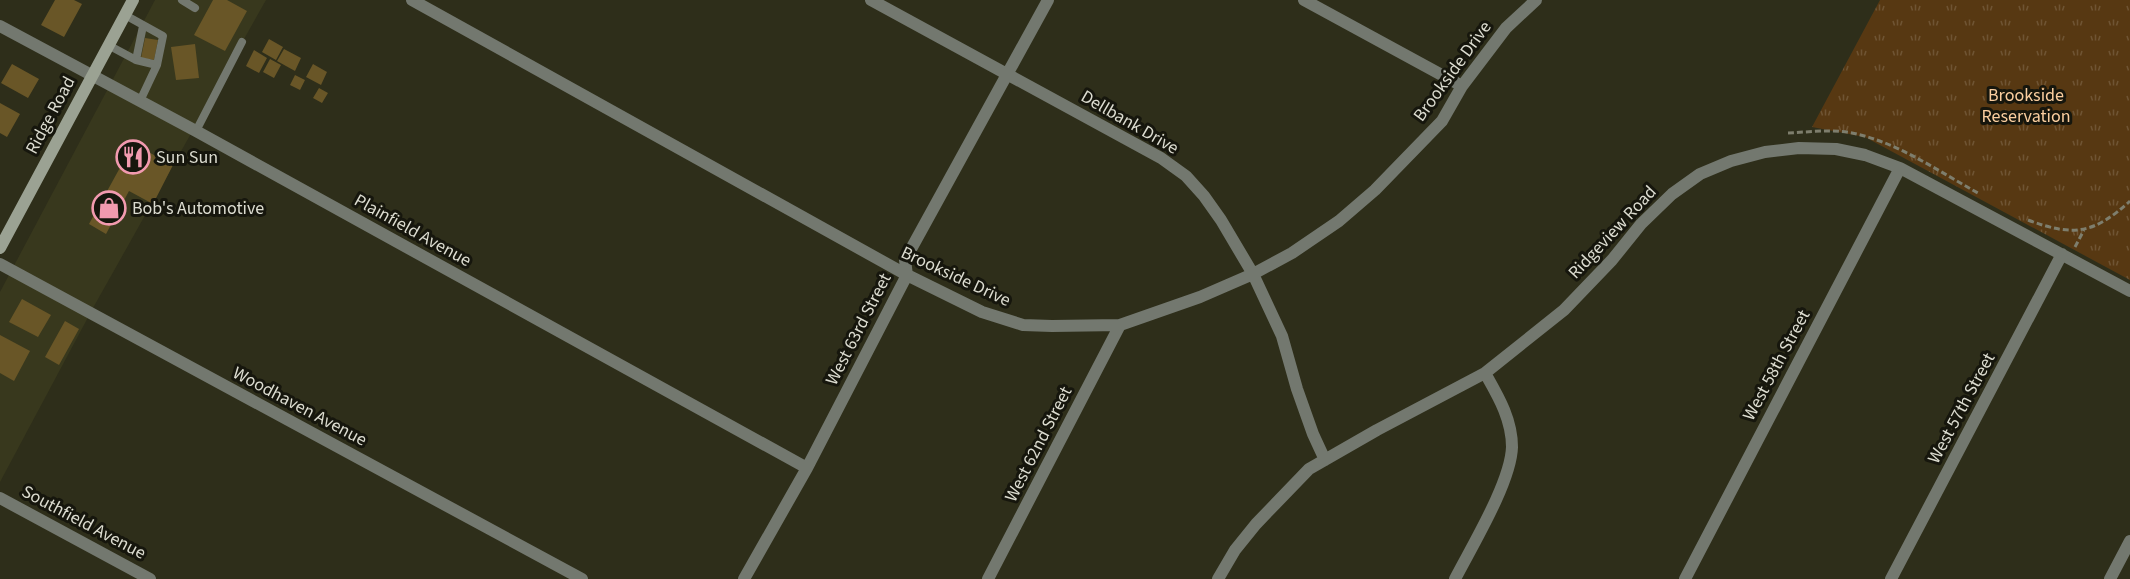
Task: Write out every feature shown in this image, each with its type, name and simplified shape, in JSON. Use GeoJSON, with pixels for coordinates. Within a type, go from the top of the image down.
{"type":"FeatureCollection","features":[{"type":"Feature","properties":{"kind":"main road","name":"Ridge Road"},"geometry":{"type":"LineString","coordinates":[[0,248],[133,0]]}},
{"type":"Feature","properties":{"kind":"street","name":"Brookside Drive"},"geometry":{"type":"LineString","coordinates":[[412,0],[907,275],[982,312],[1023,325],[1120,325],[1200,297],[1292,254],[1340,221],[1375,190],[1442,121],[1462,86],[1506,28],[1536,0]]}},
{"type":"Feature","properties":{"kind":"street","name":"Dellbank Drive"},"geometry":{"type":"LineString","coordinates":[[871,0],[1161,158],[1186,176],[1221,220],[1253,274],[1282,336],[1297,390],[1325,460]]}},
{"type":"Feature","properties":{"kind":"street","name":"West 63rd Street"},"geometry":{"type":"LineString","coordinates":[[744,579],[807,468],[907,275],[905,260],[1048,0]]}},
{"type":"Feature","properties":{"kind":"street"},"geometry":{"type":"LineString","coordinates":[[1304,0],[1462,86]]}},
{"type":"Feature","properties":{"kind":"street","name":"Plainfield Avenue"},"geometry":{"type":"LineString","coordinates":[[0,26],[196,131],[807,468]]}},
{"type":"Feature","properties":{"kind":"street","name":"Ridgeview Road"},"geometry":{"type":"LineString","coordinates":[[1218,579],[1235,550],[1256,524],[1309,468],[1485,373],[1564,310],[1612,260],[1641,224],[1672,194],[1700,174],[1731,161],[1765,152],[1799,148],[1836,149],[1865,155],[1900,168],[2068,252],[2130,291]]}},
{"type":"Feature","properties":{"kind":"street","name":"West 58th Street"},"geometry":{"type":"LineString","coordinates":[[1685,579],[1900,168]]}},
{"type":"Feature","properties":{"kind":"street","name":"West 57th Street"},"geometry":{"type":"LineString","coordinates":[[1891,579],[2068,252]]}},
{"type":"Feature","properties":{"kind":"street","name":"Woodhaven Avenue"},"geometry":{"type":"LineString","coordinates":[[0,264],[582,579]]}},
{"type":"Feature","properties":{"kind":"street","name":"West 62nd Street"},"geometry":{"type":"LineString","coordinates":[[988,579],[1120,325]]}},
{"type":"Feature","properties":{"kind":"street"},"geometry":{"type":"LineString","coordinates":[[1455,579],[1503,486],[1512,448],[1503,404],[1485,373]]}},
{"type":"Feature","properties":{"kind":"street","name":"Southfield Avenue"},"geometry":{"type":"LineString","coordinates":[[0,498],[150,579]]}},
{"type":"Feature","properties":{"kind":"street"},"geometry":{"type":"LineString","coordinates":[[2110,579],[2130,541]]}},
{"type":"Feature","properties":{"kind":"lane"},"geometry":{"type":"LineString","coordinates":[[182,0],[195,8]]}},
{"type":"Feature","properties":{"kind":"lane"},"geometry":{"type":"LineString","coordinates":[[125,15],[163,36],[157,65],[140,101]]}},
{"type":"Feature","properties":{"kind":"lane"},"geometry":{"type":"LineString","coordinates":[[136,60],[143,26]]}},
{"type":"Feature","properties":{"kind":"lane"},"geometry":{"type":"LineString","coordinates":[[196,131],[242,42]]}},
{"type":"Feature","properties":{"kind":"lane"},"geometry":{"type":"LineString","coordinates":[[108,45],[136,60],[157,65]]}},
{"type":"Feature","properties":{"kind":"path"},"geometry":{"type":"LineString","coordinates":[[2068,252],[2084,230],[2099,224],[2130,201]]}},
{"type":"Feature","properties":{"kind":"shaded area"},"geometry":{"type":"Polygon","coordinates":[[[155,0],[266,0],[93,308],[0,482],[0,292],[155,0]]]}},
{"type":"Feature","properties":{"kind":"green space","name":"Brookside Reservation"},"geometry":{"type":"Polygon","coordinates":[[[1880,0],[2130,0],[2130,280],[1865,137],[1812,127],[1880,0]]]}},
{"type":"Feature","properties":{"kind":"building"},"geometry":{"type":"Polygon","coordinates":[[[55,0],[74,0],[82,4],[64,37],[41,25],[55,0]]]}},
{"type":"Feature","properties":{"kind":"building"},"geometry":{"type":"Polygon","coordinates":[[[213,0],[227,0],[247,11],[225,51],[194,35],[213,0]]]}},
{"type":"Feature","properties":{"kind":"building"},"geometry":{"type":"Polygon","coordinates":[[[145,38],[158,40],[154,60],[141,58],[145,38]]]}},
{"type":"Feature","properties":{"kind":"building"},"geometry":{"type":"Polygon","coordinates":[[[269,39],[283,47],[276,60],[262,52],[269,39]]]}},
{"type":"Feature","properties":{"kind":"building"},"geometry":{"type":"Polygon","coordinates":[[[195,44],[199,78],[176,80],[171,47],[195,44]]]}},
{"type":"Feature","properties":{"kind":"building"},"geometry":{"type":"Polygon","coordinates":[[[284,49],[301,58],[295,71],[277,61],[284,49]]]}},
{"type":"Feature","properties":{"kind":"building"},"geometry":{"type":"Polygon","coordinates":[[[254,50],[267,58],[259,73],[246,66],[254,50]]]}},
{"type":"Feature","properties":{"kind":"building"},"geometry":{"type":"Polygon","coordinates":[[[270,59],[281,65],[274,78],[263,72],[270,59]]]}},
{"type":"Feature","properties":{"kind":"building"},"geometry":{"type":"Polygon","coordinates":[[[12,64],[39,79],[28,98],[1,83],[12,64]]]}},
{"type":"Feature","properties":{"kind":"building"},"geometry":{"type":"Polygon","coordinates":[[[313,64],[327,72],[321,85],[306,77],[313,64]]]}},
{"type":"Feature","properties":{"kind":"building"},"geometry":{"type":"Polygon","coordinates":[[[295,75],[305,80],[300,90],[290,85],[295,75]]]}},
{"type":"Feature","properties":{"kind":"building"},"geometry":{"type":"Polygon","coordinates":[[[319,88],[328,93],[322,103],[313,98],[319,88]]]}},
{"type":"Feature","properties":{"kind":"building"},"geometry":{"type":"Polygon","coordinates":[[[0,103],[20,114],[7,137],[0,133],[0,103]]]}},
{"type":"Feature","properties":{"kind":"building"},"geometry":{"type":"Polygon","coordinates":[[[133,144],[173,165],[153,204],[129,191],[106,234],[89,224],[133,144]]]}},
{"type":"Feature","properties":{"kind":"building"},"geometry":{"type":"Polygon","coordinates":[[[22,299],[51,315],[38,337],[9,322],[22,299]]]}},
{"type":"Feature","properties":{"kind":"building"},"geometry":{"type":"Polygon","coordinates":[[[65,321],[79,329],[59,365],[45,357],[65,321]]]}},
{"type":"Feature","properties":{"kind":"building"},"geometry":{"type":"Polygon","coordinates":[[[0,335],[30,351],[14,381],[0,373],[0,335]]]}},
{"type":"Feature","properties":{"kind":"place","name":"Sun Sun"},"geometry":{"type":"Point","coordinates":[133,157]}},
{"type":"Feature","properties":{"kind":"place","name":"Bob's Automotive"},"geometry":{"type":"Point","coordinates":[109,208]}}]}
